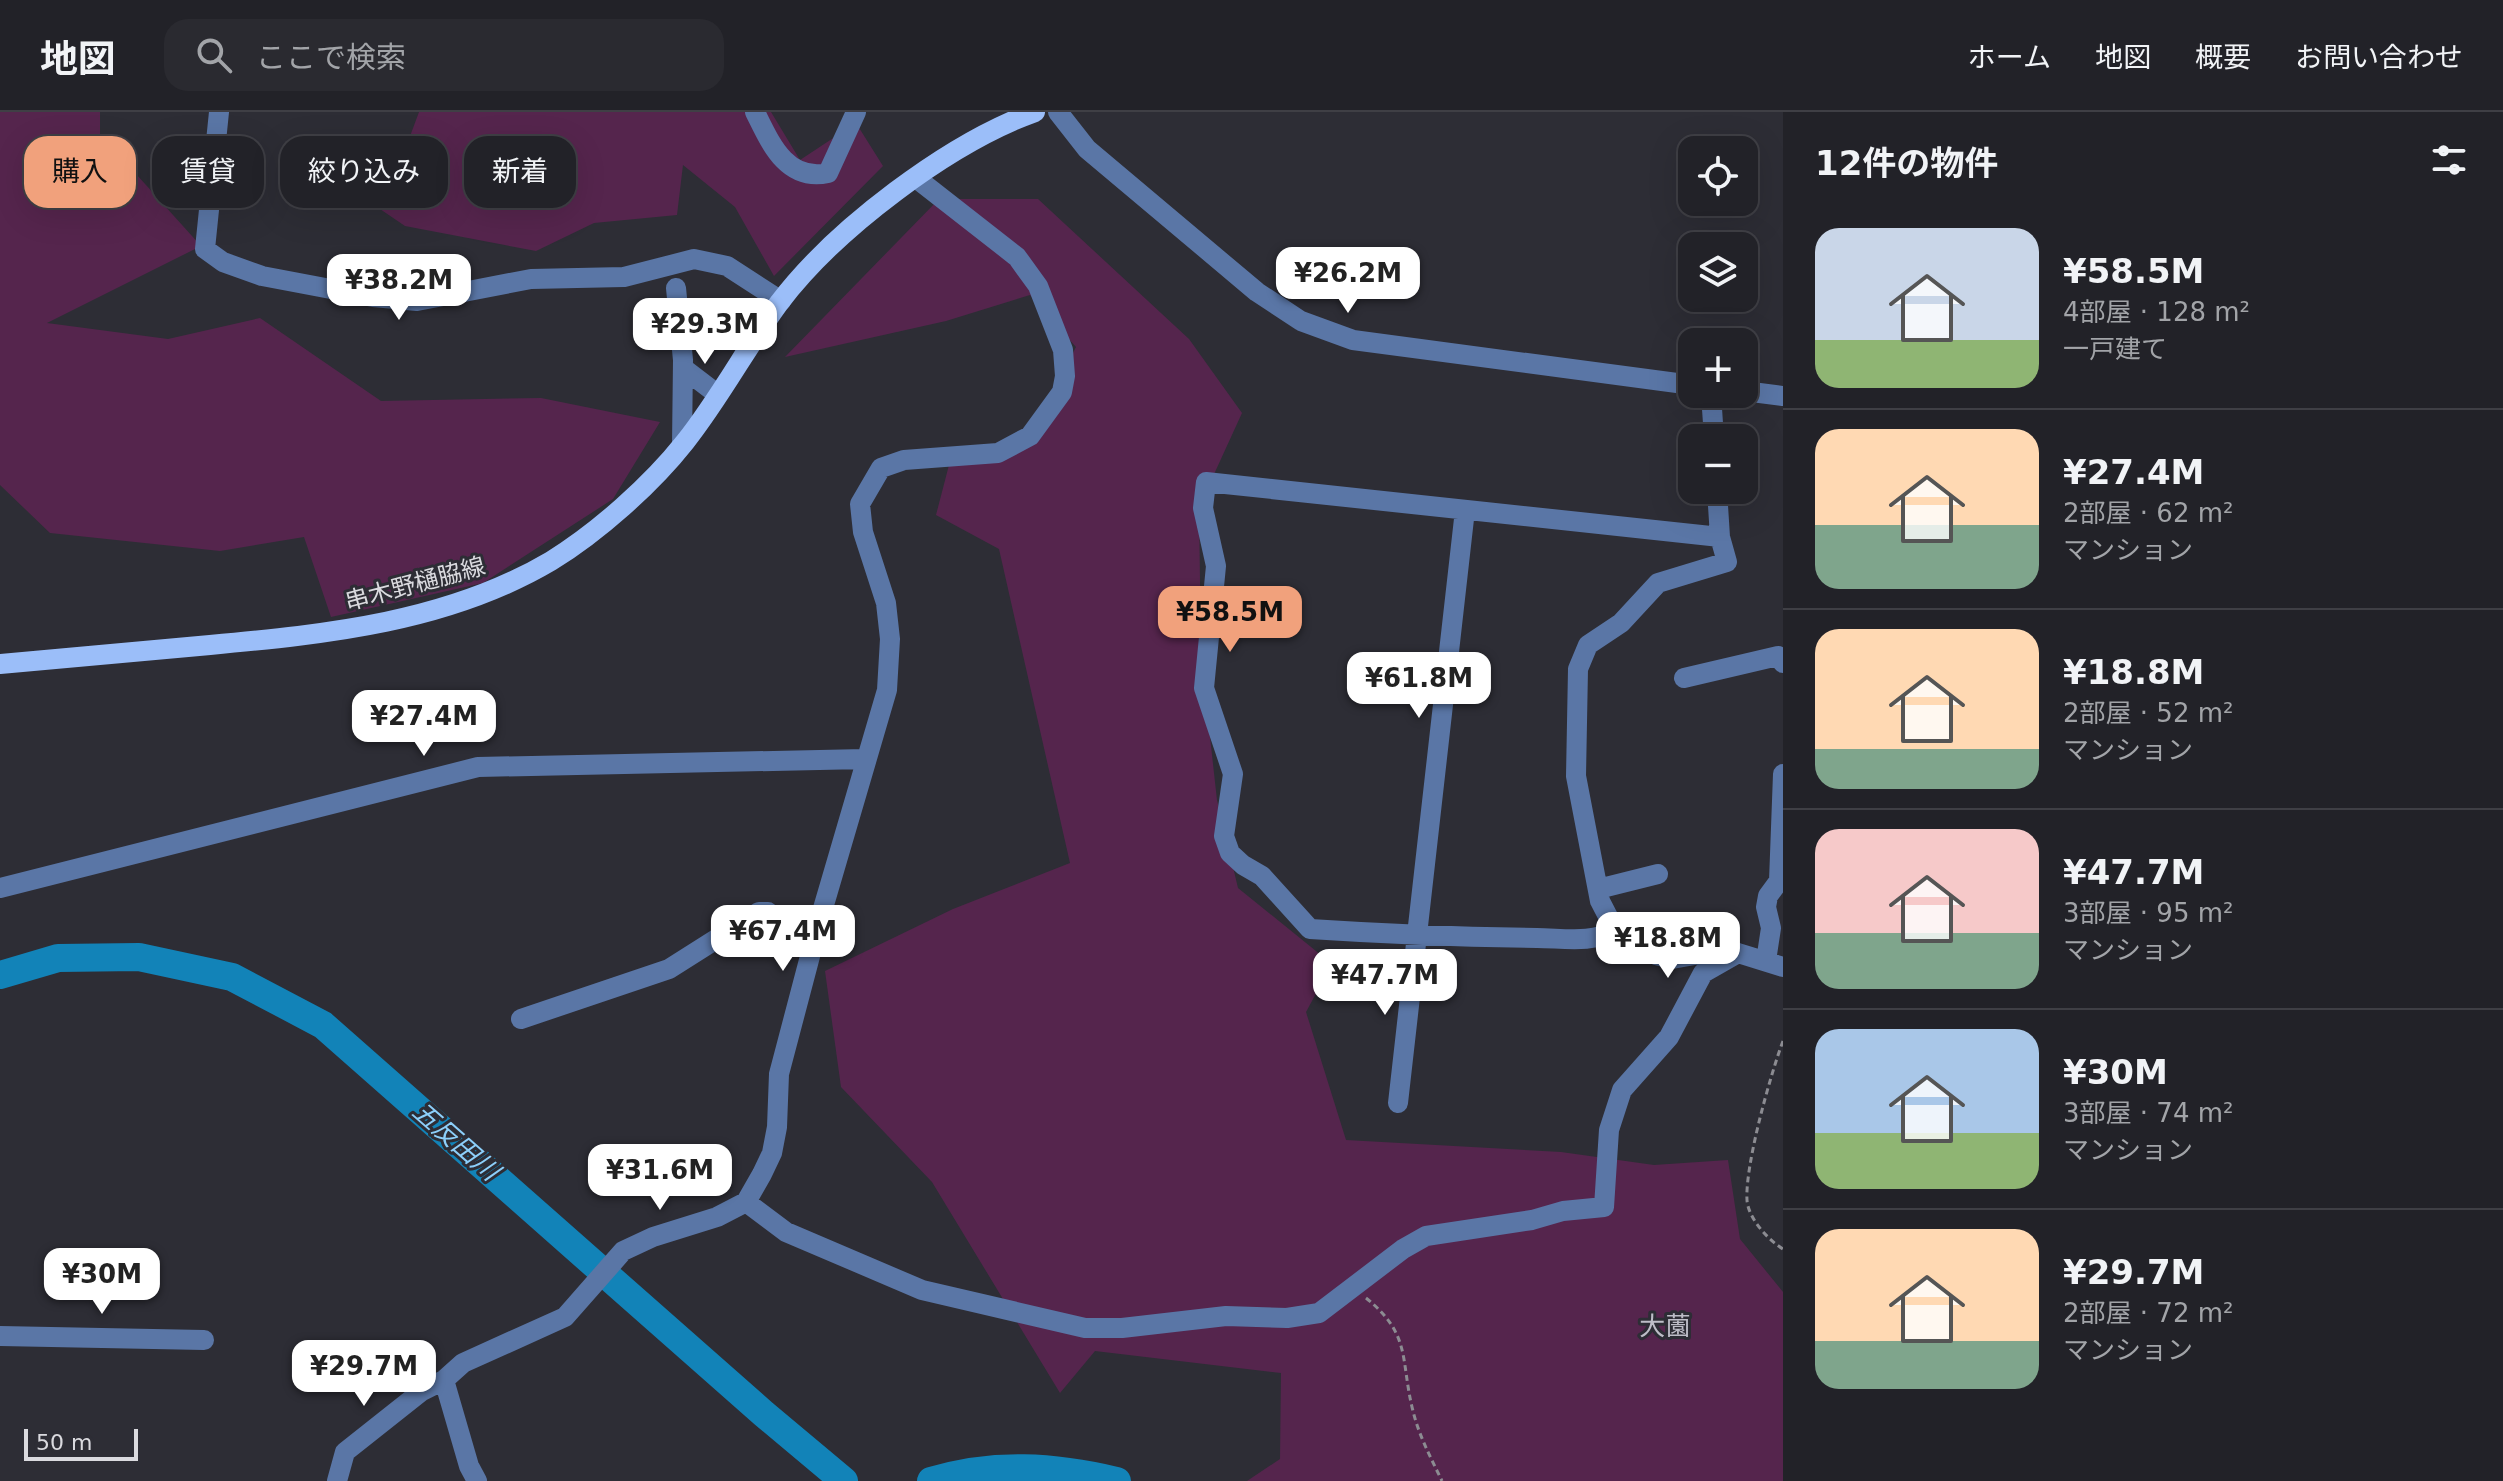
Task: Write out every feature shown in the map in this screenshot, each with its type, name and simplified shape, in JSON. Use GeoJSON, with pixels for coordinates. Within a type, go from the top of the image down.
{"type":"FeatureCollection","features":[{"type":"Feature","properties":{"kind":"main road","name":"串木野樋脇線"},"geometry":{"type":"LineString","coordinates":[[0,664],[286,638],[373,626],[494,592],[552,560],[629,500],[682,445],[781,301],[824,253],[916,178],[1021,114]]}},
{"type":"Feature","properties":{"kind":"street"},"geometry":{"type":"LineString","coordinates":[[219,112],[205,249],[223,262],[262,276],[417,301],[531,279],[624,277],[694,259],[727,266],[781,301]]}},
{"type":"Feature","properties":{"kind":"street"},"geometry":{"type":"LineString","coordinates":[[755,112],[777,155],[798,171],[819,175],[828,173],[856,112]]}},
{"type":"Feature","properties":{"kind":"street"},"geometry":{"type":"LineString","coordinates":[[1058,112],[1087,149],[1257,292],[1301,321],[1353,340],[1678,383]]}},
{"type":"Feature","properties":{"kind":"street"},"geometry":{"type":"LineString","coordinates":[[337,1481],[345,1452],[463,1363],[565,1317],[623,1251],[653,1237],[717,1217],[746,1202],[772,1153],[777,1127],[779,1074],[815,936],[887,690],[890,639],[886,603],[863,532],[860,504],[881,468],[904,460],[998,453],[1030,436],[1062,392],[1065,376],[1063,350],[1038,286],[1017,257],[916,178]]}},
{"type":"Feature","properties":{"kind":"street"},"geometry":{"type":"LineString","coordinates":[[676,288],[683,368],[682,445]]}},
{"type":"Feature","properties":{"kind":"street"},"geometry":{"type":"LineString","coordinates":[[683,368],[717,394]]}},
{"type":"Feature","properties":{"kind":"street"},"geometry":{"type":"LineString","coordinates":[[1758,393],[1783,396]]}},
{"type":"Feature","properties":{"kind":"street"},"geometry":{"type":"LineString","coordinates":[[1615,930],[1606,936],[1574,939],[1416,936],[1310,929],[1262,876],[1230,853],[1224,836],[1233,774],[1204,688],[1216,566],[1205,520],[1206,482],[1720,537]]}},
{"type":"Feature","properties":{"kind":"street"},"geometry":{"type":"LineString","coordinates":[[1718,504],[1720,537],[1727,562],[1658,583],[1621,623],[1588,645],[1578,669],[1576,776],[1598,889],[1615,930],[1656,955],[1672,959],[1712,952],[1738,953],[1774,964],[1766,907],[1768,896],[1779,881],[1783,774]]}},
{"type":"Feature","properties":{"kind":"street"},"geometry":{"type":"LineString","coordinates":[[1398,1103],[1465,510]]}},
{"type":"Feature","properties":{"kind":"street"},"geometry":{"type":"LineString","coordinates":[[1684,678],[1778,656],[1783,663]]}},
{"type":"Feature","properties":{"kind":"street"},"geometry":{"type":"LineString","coordinates":[[0,888],[478,767],[865,759]]}},
{"type":"Feature","properties":{"kind":"street"},"geometry":{"type":"LineString","coordinates":[[1598,889],[1658,874]]}},
{"type":"Feature","properties":{"kind":"street"},"geometry":{"type":"LineString","coordinates":[[521,1019],[669,969],[759,912],[768,912],[783,925],[815,936]]}},
{"type":"Feature","properties":{"kind":"street"},"geometry":{"type":"LineString","coordinates":[[746,1202],[786,1232],[922,1290],[1085,1328],[1122,1328],[1226,1316],[1287,1318],[1319,1313],[1403,1249],[1426,1236],[1532,1220],[1563,1211],[1604,1207],[1603,1173],[1609,1130],[1622,1090],[1669,1037],[1703,973],[1738,953]]}},
{"type":"Feature","properties":{"kind":"street"},"geometry":{"type":"LineString","coordinates":[[0,1336],[204,1340]]}},
{"type":"Feature","properties":{"kind":"street"},"geometry":{"type":"LineString","coordinates":[[444,1380],[465,1454],[477,1481]]}},
{"type":"Feature","properties":{"kind":"path"},"geometry":{"type":"LineString","coordinates":[[1783,1041],[1751,1164],[1747,1202],[1759,1227],[1783,1249]]}},
{"type":"Feature","properties":{"kind":"path"},"geometry":{"type":"LineString","coordinates":[[1354,1288],[1389,1316],[1402,1344],[1412,1410],[1442,1481]]}},
{"type":"Feature","properties":{"kind":"shaded area"},"geometry":{"type":"Polygon","coordinates":[[[0,112],[100,112],[102,136],[24,136],[24,208],[136,208],[136,174],[152,192],[152,208],[167,208],[201,246],[47,323],[168,339],[260,318],[381,401],[541,398],[660,422],[613,499],[483,583],[331,617],[304,537],[220,551],[50,533],[0,485],[0,112]]]}},
{"type":"Feature","properties":{"kind":"shaded area"},"geometry":{"type":"Polygon","coordinates":[[[419,112],[771,112],[800,160],[856,123],[883,166],[774,276],[735,207],[683,165],[677,215],[594,223],[536,251],[405,226],[378,208],[448,208],[448,136],[410,136],[419,112]]]}},
{"type":"Feature","properties":{"kind":"shaded area"},"geometry":{"type":"Polygon","coordinates":[[[939,199],[1038,199],[1189,339],[1242,413],[1199,507],[1201,656],[1217,800],[1238,888],[1332,964],[1306,1012],[1346,1140],[1561,1152],[1654,1165],[1728,1160],[1740,1239],[1783,1292],[1783,1481],[1247,1481],[1280,1459],[1281,1373],[1095,1351],[1060,1393],[932,1182],[841,1087],[825,971],[953,909],[1070,863],[999,549],[936,515],[949,465],[1034,429],[1076,347],[1030,295],[946,321],[785,357],[939,199]]]}},
{"type":"Feature","properties":{"kind":"waterway","name":"五反田川"},"geometry":{"type":"LineString","coordinates":[[0,975],[58,958],[139,957],[232,977],[323,1025],[844,1481]]}},
{"type":"Feature","properties":{"kind":"waterway","name":"五反田川"},"geometry":{"type":"LineString","coordinates":[[931,1481],[978,1471],[1024,1468],[1070,1472],[1117,1481]]}},
{"type":"Feature","properties":{"kind":"district","name":"大薗"},"geometry":{"type":"Point","coordinates":[1665,1326]}}]}
